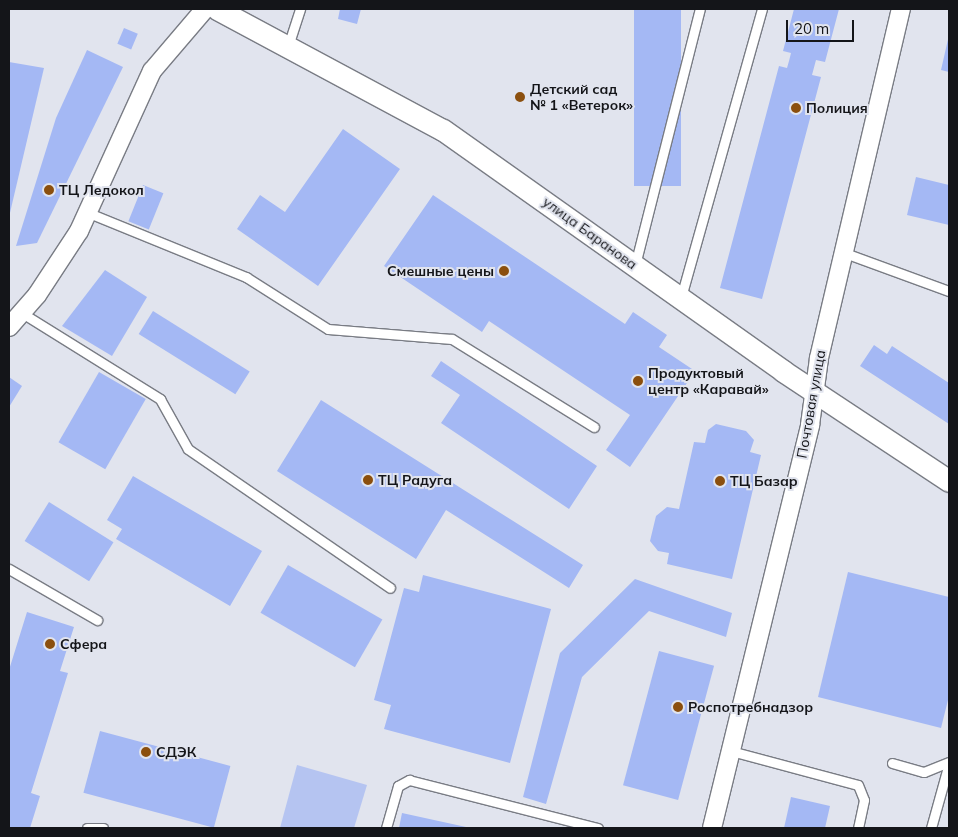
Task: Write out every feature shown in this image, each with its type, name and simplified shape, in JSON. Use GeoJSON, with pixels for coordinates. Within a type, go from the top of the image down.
{"type":"FeatureCollection","features":[{"type":"Feature","properties":{"kind":"street"},"geometry":{"type":"LineString","coordinates":[[9,327],[22,313],[89,213],[152,71],[205,9]]}},
{"type":"Feature","properties":{"kind":"street","name":"улица Баранова"},"geometry":{"type":"LineString","coordinates":[[217,9],[287,48],[428,121],[813,391],[949,481]]}},
{"type":"Feature","properties":{"kind":"street","name":"Почтовая улица"},"geometry":{"type":"LineString","coordinates":[[712,828],[810,424],[813,391],[901,9]]}},
{"type":"Feature","properties":{"kind":"lane"},"geometry":{"type":"LineString","coordinates":[[287,48],[300,9]]}},
{"type":"Feature","properties":{"kind":"lane"},"geometry":{"type":"LineString","coordinates":[[635,266],[700,9]]}},
{"type":"Feature","properties":{"kind":"lane"},"geometry":{"type":"LineString","coordinates":[[681,298],[762,9]]}},
{"type":"Feature","properties":{"kind":"lane"},"geometry":{"type":"LineString","coordinates":[[89,213],[246,277],[328,329],[452,339],[594,426]]}},
{"type":"Feature","properties":{"kind":"lane"},"geometry":{"type":"LineString","coordinates":[[845,253],[949,291]]}},
{"type":"Feature","properties":{"kind":"lane"},"geometry":{"type":"LineString","coordinates":[[22,313],[160,399],[188,449],[390,588]]}},
{"type":"Feature","properties":{"kind":"lane"},"geometry":{"type":"LineString","coordinates":[[9,569],[97,620]]}},
{"type":"Feature","properties":{"kind":"lane"},"geometry":{"type":"LineString","coordinates":[[731,751],[858,785],[864,794],[858,828]]}},
{"type":"Feature","properties":{"kind":"lane"},"geometry":{"type":"LineString","coordinates":[[892,763],[924,772],[949,762]]}},
{"type":"Feature","properties":{"kind":"lane"},"geometry":{"type":"LineString","coordinates":[[931,828],[949,762]]}},
{"type":"Feature","properties":{"kind":"lane"},"geometry":{"type":"LineString","coordinates":[[386,828],[398,786],[406,780],[598,828]]}},
{"type":"Feature","properties":{"kind":"lane"},"geometry":{"type":"LineString","coordinates":[[87,828],[102,828]]}},
{"type":"Feature","properties":{"kind":"shaded area"},"geometry":{"type":"Polygon","coordinates":[[[297,765],[367,785],[354,828],[280,828],[297,765]]]}},
{"type":"Feature","properties":{"kind":"building"},"geometry":{"type":"Polygon","coordinates":[[[340,9],[361,9],[357,24],[338,19],[340,9]]]}},
{"type":"Feature","properties":{"kind":"building"},"geometry":{"type":"Polygon","coordinates":[[[634,9],[681,9],[681,186],[634,186],[634,9]]]}},
{"type":"Feature","properties":{"kind":"building"},"geometry":{"type":"Polygon","coordinates":[[[794,9],[839,9],[825,62],[816,60],[812,75],[821,77],[762,299],[720,288],[779,66],[787,68],[789,61],[791,53],[783,51],[794,9]]]}},
{"type":"Feature","properties":{"kind":"building"},"geometry":{"type":"Polygon","coordinates":[[[124,28],[138,34],[131,50],[117,44],[124,28]]]}},
{"type":"Feature","properties":{"kind":"building"},"geometry":{"type":"Polygon","coordinates":[[[949,35],[949,72],[941,70],[949,35]]]}},
{"type":"Feature","properties":{"kind":"building","name":"ТЦ Ледокол"},"geometry":{"type":"Polygon","coordinates":[[[87,50],[123,67],[37,243],[16,246],[56,118],[87,50]]]}},
{"type":"Feature","properties":{"kind":"building"},"geometry":{"type":"Polygon","coordinates":[[[9,62],[44,68],[9,217],[9,62]]]}},
{"type":"Feature","properties":{"kind":"building"},"geometry":{"type":"Polygon","coordinates":[[[343,129],[400,169],[318,286],[237,229],[260,195],[285,212],[343,129]]]}},
{"type":"Feature","properties":{"kind":"building"},"geometry":{"type":"Polygon","coordinates":[[[916,177],[949,185],[949,225],[907,215],[916,177]]]}},
{"type":"Feature","properties":{"kind":"building"},"geometry":{"type":"Polygon","coordinates":[[[143,185],[163,193],[149,229],[128,221],[143,185]]]}},
{"type":"Feature","properties":{"kind":"building"},"geometry":{"type":"Polygon","coordinates":[[[433,195],[625,324],[633,312],[667,335],[659,347],[695,371],[630,467],[606,450],[630,415],[489,321],[482,332],[384,266],[433,195]]]}},
{"type":"Feature","properties":{"kind":"building"},"geometry":{"type":"Polygon","coordinates":[[[105,270],[147,297],[112,356],[62,326],[105,270]]]}},
{"type":"Feature","properties":{"kind":"building"},"geometry":{"type":"Polygon","coordinates":[[[153,311],[250,371],[235,394],[139,334],[153,311]]]}},
{"type":"Feature","properties":{"kind":"building"},"geometry":{"type":"Polygon","coordinates":[[[874,345],[887,354],[892,346],[949,383],[949,424],[860,366],[874,345]]]}},
{"type":"Feature","properties":{"kind":"building"},"geometry":{"type":"Polygon","coordinates":[[[441,361],[597,466],[569,509],[441,423],[460,395],[431,376],[441,361]]]}},
{"type":"Feature","properties":{"kind":"building"},"geometry":{"type":"Polygon","coordinates":[[[99,372],[146,399],[105,469],[58,442],[99,372]]]}},
{"type":"Feature","properties":{"kind":"building"},"geometry":{"type":"Polygon","coordinates":[[[9,377],[22,386],[9,407],[9,377]]]}},
{"type":"Feature","properties":{"kind":"building","name":"ТЦ Радуга"},"geometry":{"type":"Polygon","coordinates":[[[321,400],[583,565],[569,588],[446,510],[416,559],[277,471],[321,400]]]}},
{"type":"Feature","properties":{"kind":"building","name":"ТЦ Базар"},"geometry":{"type":"Polygon","coordinates":[[[716,424],[746,431],[754,440],[750,452],[761,455],[732,579],[667,564],[669,553],[658,551],[650,541],[656,516],[667,507],[679,509],[694,442],[705,443],[708,430],[716,424]]]}},
{"type":"Feature","properties":{"kind":"building"},"geometry":{"type":"Polygon","coordinates":[[[133,476],[262,551],[230,606],[116,539],[122,529],[107,520],[133,476]]]}},
{"type":"Feature","properties":{"kind":"building"},"geometry":{"type":"Polygon","coordinates":[[[49,502],[113,542],[89,581],[25,541],[49,502]]]}},
{"type":"Feature","properties":{"kind":"building"},"geometry":{"type":"Polygon","coordinates":[[[288,565],[382,620],[355,667],[260,613],[288,565]]]}},
{"type":"Feature","properties":{"kind":"building"},"geometry":{"type":"Polygon","coordinates":[[[848,572],[949,597],[949,696],[941,728],[818,697],[848,572]]]}},
{"type":"Feature","properties":{"kind":"building"},"geometry":{"type":"Polygon","coordinates":[[[423,575],[551,609],[510,763],[384,729],[391,705],[374,700],[404,588],[419,592],[423,575]]]}},
{"type":"Feature","properties":{"kind":"building"},"geometry":{"type":"Polygon","coordinates":[[[635,579],[732,613],[726,637],[649,611],[582,677],[546,804],[523,797],[560,653],[635,579]]]}},
{"type":"Feature","properties":{"kind":"building"},"geometry":{"type":"Polygon","coordinates":[[[27,612],[74,627],[60,671],[68,673],[31,793],[40,796],[30,828],[9,828],[9,670],[27,612]]]}},
{"type":"Feature","properties":{"kind":"building"},"geometry":{"type":"Polygon","coordinates":[[[659,651],[714,666],[678,800],[623,785],[659,651]]]}},
{"type":"Feature","properties":{"kind":"building"},"geometry":{"type":"Polygon","coordinates":[[[100,731],[230,766],[214,828],[83,793],[100,731]]]}},
{"type":"Feature","properties":{"kind":"building"},"geometry":{"type":"Polygon","coordinates":[[[791,797],[830,806],[825,828],[784,828],[791,797]]]}},
{"type":"Feature","properties":{"kind":"building"},"geometry":{"type":"Polygon","coordinates":[[[402,813],[466,827],[466,828],[399,828],[402,813]]]}},
{"type":"Feature","properties":{"kind":"place","name":"Детский сад № 1 «Ветерок»"},"geometry":{"type":"Point","coordinates":[520,97]}},
{"type":"Feature","properties":{"kind":"place","name":"Полиция"},"geometry":{"type":"Point","coordinates":[796,108]}},
{"type":"Feature","properties":{"kind":"place","name":"ТЦ Ледокол"},"geometry":{"type":"Point","coordinates":[49,190]}},
{"type":"Feature","properties":{"kind":"place","name":"Смешные цены"},"geometry":{"type":"Point","coordinates":[504,271]}},
{"type":"Feature","properties":{"kind":"place","name":"Продуктовый центр «Каравай»"},"geometry":{"type":"Point","coordinates":[638,381]}},
{"type":"Feature","properties":{"kind":"place","name":"ТЦ Радуга"},"geometry":{"type":"Point","coordinates":[368,480]}},
{"type":"Feature","properties":{"kind":"place","name":"ТЦ Базар"},"geometry":{"type":"Point","coordinates":[720,481]}},
{"type":"Feature","properties":{"kind":"place","name":"Сфера"},"geometry":{"type":"Point","coordinates":[50,644]}},
{"type":"Feature","properties":{"kind":"place","name":"Роспотребнадзор"},"geometry":{"type":"Point","coordinates":[678,707]}},
{"type":"Feature","properties":{"kind":"place","name":"СДЭК"},"geometry":{"type":"Point","coordinates":[146,752]}}]}
